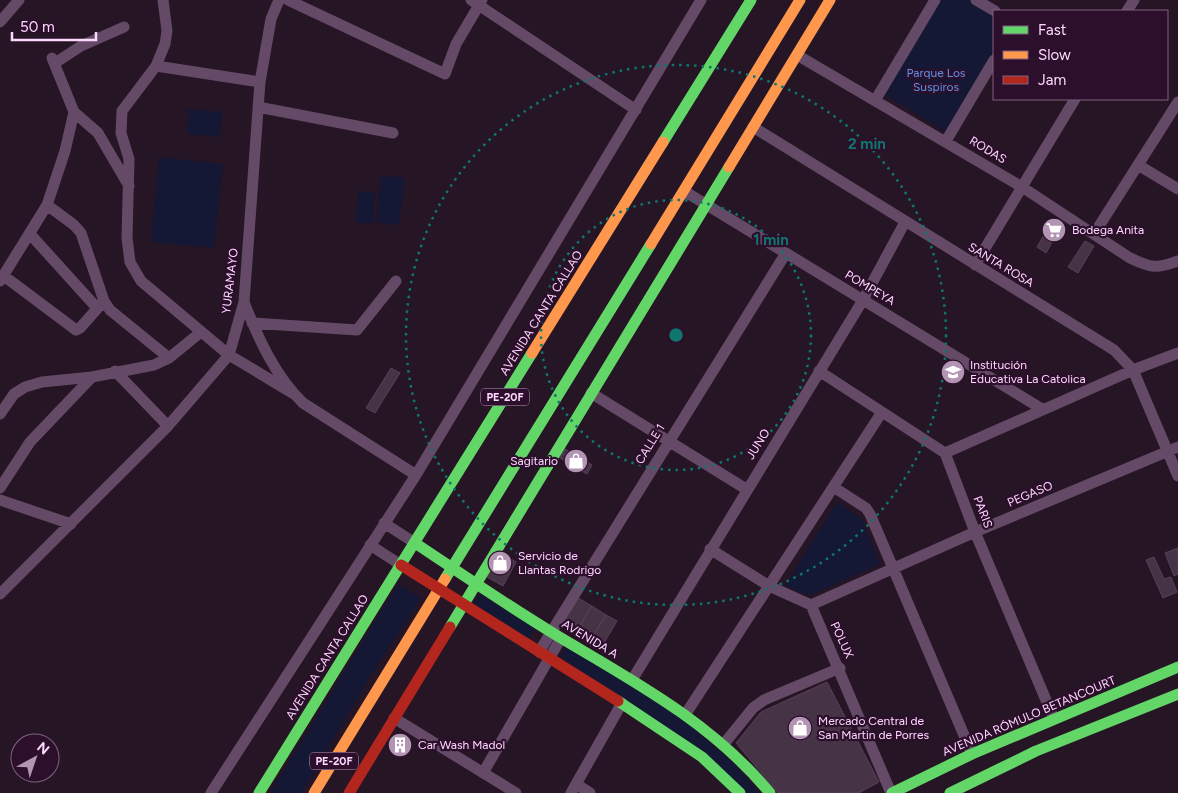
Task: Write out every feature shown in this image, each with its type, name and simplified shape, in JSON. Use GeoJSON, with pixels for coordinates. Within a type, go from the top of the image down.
{"type":"FeatureCollection","features":[{"type":"Feature","properties":{"kind":"street"},"geometry":{"type":"LineString","coordinates":[[0,22],[19,0]]}},
{"type":"Feature","properties":{"kind":"street"},"geometry":{"type":"LineString","coordinates":[[163,0],[167,31],[165,44],[156,66],[122,111],[121,133],[129,159],[130,187],[127,238],[130,262],[141,281],[229,355],[294,394],[303,402],[416,475]]}},
{"type":"Feature","properties":{"kind":"street","name":"YURAMAYO"},"geometry":{"type":"LineString","coordinates":[[0,594],[168,426],[229,355],[244,302],[260,82],[271,19],[279,0]]}},
{"type":"Feature","properties":{"kind":"street"},"geometry":{"type":"LineString","coordinates":[[288,0],[445,74],[456,44],[477,2],[636,110]]}},
{"type":"Feature","properties":{"kind":"street","name":"AVENIDA CANTA CALLAO"},"geometry":{"type":"LineString","coordinates":[[211,793],[416,475],[701,0]]}},
{"type":"Feature","properties":{"kind":"street","name":"AVENIDA CANTA CALLAO"},"geometry":{"type":"LineString","coordinates":[[259,793],[751,0]]}},
{"type":"Feature","properties":{"kind":"street","name":"PE-20F"},"geometry":{"type":"LineString","coordinates":[[314,793],[800,0]]}},
{"type":"Feature","properties":{"kind":"street"},"geometry":{"type":"LineString","coordinates":[[349,793],[830,0]]}},
{"type":"Feature","properties":{"kind":"street"},"geometry":{"type":"LineString","coordinates":[[876,99],[935,0]]}},
{"type":"Feature","properties":{"kind":"street"},"geometry":{"type":"LineString","coordinates":[[976,0],[993,10]]}},
{"type":"Feature","properties":{"kind":"street"},"geometry":{"type":"LineString","coordinates":[[124,27],[81,46],[54,61],[74,112],[98,133],[130,187]]}},
{"type":"Feature","properties":{"kind":"street","name":"RODAS"},"geometry":{"type":"LineString","coordinates":[[797,54],[1022,187],[1130,258],[1148,266],[1163,267],[1178,261]]}},
{"type":"Feature","properties":{"kind":"street"},"geometry":{"type":"LineString","coordinates":[[946,141],[993,62]]}},
{"type":"Feature","properties":{"kind":"street"},"geometry":{"type":"LineString","coordinates":[[156,66],[260,82]]}},
{"type":"Feature","properties":{"kind":"street"},"geometry":{"type":"LineString","coordinates":[[975,265],[1074,100]]}},
{"type":"Feature","properties":{"kind":"street"},"geometry":{"type":"LineString","coordinates":[[1094,234],[1178,102]]}},
{"type":"Feature","properties":{"kind":"street"},"geometry":{"type":"LineString","coordinates":[[258,107],[392,133]]}},
{"type":"Feature","properties":{"kind":"street"},"geometry":{"type":"LineString","coordinates":[[74,112],[65,151],[47,204],[2,279],[76,330],[101,304]]}},
{"type":"Feature","properties":{"kind":"street","name":"SANTA ROSA"},"geometry":{"type":"LineString","coordinates":[[754,126],[905,222],[1114,350],[1133,370],[1173,450],[1178,476]]}},
{"type":"Feature","properties":{"kind":"street"},"geometry":{"type":"LineString","coordinates":[[1138,165],[1178,189]]}},
{"type":"Feature","properties":{"kind":"street","name":"POMPEYA"},"geometry":{"type":"LineString","coordinates":[[684,191],[1042,409]]}},
{"type":"Feature","properties":{"kind":"street"},"geometry":{"type":"LineString","coordinates":[[47,204],[74,225],[81,233],[101,304]]}},
{"type":"Feature","properties":{"kind":"street","name":"JUNO"},"geometry":{"type":"LineString","coordinates":[[632,680],[746,488],[863,300],[905,222]]}},
{"type":"Feature","properties":{"kind":"street"},"geometry":{"type":"LineString","coordinates":[[30,234],[101,304],[169,358]]}},
{"type":"Feature","properties":{"kind":"street","name":"CALLE 1"},"geometry":{"type":"LineString","coordinates":[[539,652],[786,253]]}},
{"type":"Feature","properties":{"kind":"street"},"geometry":{"type":"LineString","coordinates":[[252,324],[357,330],[396,281]]}},
{"type":"Feature","properties":{"kind":"street"},"geometry":{"type":"LineString","coordinates":[[244,302],[252,324],[274,366],[294,394]]}},
{"type":"Feature","properties":{"kind":"street"},"geometry":{"type":"LineString","coordinates":[[0,414],[14,394],[25,387],[42,382],[92,377],[154,364],[169,358],[201,332]]}},
{"type":"Feature","properties":{"kind":"street"},"geometry":{"type":"LineString","coordinates":[[819,371],[945,453],[1042,409],[1178,352]]}},
{"type":"Feature","properties":{"kind":"street"},"geometry":{"type":"LineString","coordinates":[[115,371],[168,426]]}},
{"type":"Feature","properties":{"kind":"street"},"geometry":{"type":"LineString","coordinates":[[0,488],[30,442],[92,377]]}},
{"type":"Feature","properties":{"kind":"street"},"geometry":{"type":"LineString","coordinates":[[591,393],[746,488]]}},
{"type":"Feature","properties":{"kind":"street"},"geometry":{"type":"LineString","coordinates":[[685,715],[835,488],[882,412]]}},
{"type":"Feature","properties":{"kind":"street","name":"PEGASO"},"geometry":{"type":"LineString","coordinates":[[811,605],[975,532],[1173,450]]}},
{"type":"Feature","properties":{"kind":"street","name":"PARIS"},"geometry":{"type":"LineString","coordinates":[[945,453],[975,532],[1054,719]]}},
{"type":"Feature","properties":{"kind":"street"},"geometry":{"type":"LineString","coordinates":[[835,488],[866,508],[894,568],[972,754]]}},
{"type":"Feature","properties":{"kind":"street"},"geometry":{"type":"LineString","coordinates":[[0,500],[71,524]]}},
{"type":"Feature","properties":{"kind":"street","name":"AVENIDA A"},"geometry":{"type":"LineString","coordinates":[[384,524],[550,632],[632,680],[685,715],[723,745],[770,793]]}},
{"type":"Feature","properties":{"kind":"street"},"geometry":{"type":"LineString","coordinates":[[370,545],[622,703],[702,757],[740,793]]}},
{"type":"Feature","properties":{"kind":"street"},"geometry":{"type":"LineString","coordinates":[[710,549],[770,586],[811,605]]}},
{"type":"Feature","properties":{"kind":"street","name":"POLUX"},"geometry":{"type":"LineString","coordinates":[[811,605],[840,668],[892,793]]}},
{"type":"Feature","properties":{"kind":"street"},"geometry":{"type":"LineString","coordinates":[[483,773],[561,638]]}},
{"type":"Feature","properties":{"kind":"street","name":"AVENIDA RÓMULO BETANCOURT"},"geometry":{"type":"LineString","coordinates":[[892,793],[972,754],[1178,667]]}},
{"type":"Feature","properties":{"kind":"street"},"geometry":{"type":"LineString","coordinates":[[723,745],[753,708],[764,700],[840,668]]}},
{"type":"Feature","properties":{"kind":"street"},"geometry":{"type":"LineString","coordinates":[[950,793],[1036,751],[1178,694]]}},
{"type":"Feature","properties":{"kind":"street"},"geometry":{"type":"LineString","coordinates":[[590,793],[573,788],[622,703]]}},
{"type":"Feature","properties":{"kind":"street"},"geometry":{"type":"LineString","coordinates":[[394,718],[516,793]]}},
{"type":"Feature","properties":{"kind":"green space","name":"Parque Los Suspiros"},"geometry":{"type":"Polygon","coordinates":[[[941,0],[973,0],[993,12],[993,58],[947,133],[884,94],[941,0]]]}},
{"type":"Feature","properties":{"kind":"green space"},"geometry":{"type":"Polygon","coordinates":[[[188,109],[222,112],[220,137],[187,134],[188,109]]]}},
{"type":"Feature","properties":{"kind":"green space"},"geometry":{"type":"Polygon","coordinates":[[[159,157],[223,164],[214,248],[151,242],[159,157]]]}},
{"type":"Feature","properties":{"kind":"green space"},"geometry":{"type":"Polygon","coordinates":[[[381,175],[405,178],[399,225],[376,222],[381,175]]]}},
{"type":"Feature","properties":{"kind":"green space"},"geometry":{"type":"Polygon","coordinates":[[[359,191],[375,193],[372,224],[355,222],[359,191]]]}},
{"type":"Feature","properties":{"kind":"green space"},"geometry":{"type":"Polygon","coordinates":[[[837,502],[861,518],[880,564],[809,596],[785,586],[837,502]]]}},
{"type":"Feature","properties":{"kind":"green space"},"geometry":{"type":"Polygon","coordinates":[[[398,584],[421,598],[365,685],[302,793],[270,793],[398,584]]]}},
{"type":"Feature","properties":{"kind":"green space"},"geometry":{"type":"Polygon","coordinates":[[[480,594],[535,628],[529,639],[473,604],[480,594]]]}},
{"type":"Feature","properties":{"kind":"green space"},"geometry":{"type":"Polygon","coordinates":[[[566,646],[680,717],[736,765],[760,793],[742,793],[560,657],[566,646]]]}},
{"type":"Feature","properties":{"kind":"building"},"geometry":{"type":"Polygon","coordinates":[[[1052,221],[1061,226],[1046,253],[1037,247],[1052,221]]]}},
{"type":"Feature","properties":{"kind":"building"},"geometry":{"type":"Polygon","coordinates":[[[1085,241],[1094,246],[1078,273],[1068,267],[1085,241]]]}},
{"type":"Feature","properties":{"kind":"building"},"geometry":{"type":"Polygon","coordinates":[[[391,368],[400,373],[375,413],[366,408],[391,368]]]}},
{"type":"Feature","properties":{"kind":"building","name":"Sagitario"},"geometry":{"type":"Polygon","coordinates":[[[565,449],[592,465],[587,474],[560,458],[565,449]]]}},
{"type":"Feature","properties":{"kind":"building"},"geometry":{"type":"Polygon","coordinates":[[[1178,548],[1178,574],[1174,576],[1165,553],[1178,548]]]}},
{"type":"Feature","properties":{"kind":"building"},"geometry":{"type":"Polygon","coordinates":[[[501,553],[516,562],[503,586],[487,577],[501,553]]]}},
{"type":"Feature","properties":{"kind":"building"},"geometry":{"type":"Polygon","coordinates":[[[1154,557],[1164,579],[1171,577],[1177,592],[1163,598],[1146,560],[1154,557]]]}},
{"type":"Feature","properties":{"kind":"building"},"geometry":{"type":"Polygon","coordinates":[[[578,598],[592,606],[576,632],[566,626],[565,619],[578,598]]]}},
{"type":"Feature","properties":{"kind":"building"},"geometry":{"type":"Polygon","coordinates":[[[592,606],[606,615],[590,641],[576,632],[592,606]]]}},
{"type":"Feature","properties":{"kind":"building"},"geometry":{"type":"Polygon","coordinates":[[[606,615],[617,621],[601,648],[590,641],[606,615]]]}},
{"type":"Feature","properties":{"kind":"building","name":"Mercado Central de San Martin de Porres"},"geometry":{"type":"Polygon","coordinates":[[[827,682],[879,782],[859,793],[778,793],[736,743],[761,712],[827,682]]]}},
{"type":"Feature","properties":{"kind":"building","name":"Car Wash Madol"},"geometry":{"type":"Polygon","coordinates":[[[395,739],[409,748],[406,752],[392,743],[395,739]]]}},
{"type":"Feature","properties":{"kind":"traffic: fast"},"geometry":{"type":"LineString","coordinates":[[663,142],[751,0]]}},
{"type":"Feature","properties":{"kind":"traffic: fast"},"geometry":{"type":"LineString","coordinates":[[450,627],[729,167]]}},
{"type":"Feature","properties":{"kind":"traffic: fast"},"geometry":{"type":"LineString","coordinates":[[445,579],[651,244]]}},
{"type":"Feature","properties":{"kind":"traffic: fast"},"geometry":{"type":"LineString","coordinates":[[259,793],[532,353]]}},
{"type":"Feature","properties":{"kind":"traffic: fast"},"geometry":{"type":"LineString","coordinates":[[415,543],[524,615],[673,706],[724,746],[748,768],[770,793]]}},
{"type":"Feature","properties":{"kind":"traffic: fast"},"geometry":{"type":"LineString","coordinates":[[892,793],[972,754],[1178,667]]}},
{"type":"Feature","properties":{"kind":"traffic: fast"},"geometry":{"type":"LineString","coordinates":[[950,793],[1036,751],[1178,694]]}},
{"type":"Feature","properties":{"kind":"traffic: fast"},"geometry":{"type":"LineString","coordinates":[[618,701],[702,757],[740,793]]}},
{"type":"Feature","properties":{"kind":"traffic: slow"},"geometry":{"type":"LineString","coordinates":[[651,244],[800,0]]}},
{"type":"Feature","properties":{"kind":"traffic: slow"},"geometry":{"type":"LineString","coordinates":[[729,167],[830,0]]}},
{"type":"Feature","properties":{"kind":"traffic: slow"},"geometry":{"type":"LineString","coordinates":[[532,353],[663,142]]}},
{"type":"Feature","properties":{"kind":"traffic: slow"},"geometry":{"type":"LineString","coordinates":[[314,793],[445,579]]}},
{"type":"Feature","properties":{"kind":"traffic: jam"},"geometry":{"type":"LineString","coordinates":[[401,565],[618,701]]}},
{"type":"Feature","properties":{"kind":"traffic: jam"},"geometry":{"type":"LineString","coordinates":[[349,793],[450,627]]}},
{"type":"Feature","properties":{"kind":"place","name":"Bodega Anita"},"geometry":{"type":"Point","coordinates":[1054,230]}},
{"type":"Feature","properties":{"kind":"place","name":"Institución Educativa La Catolica"},"geometry":{"type":"Point","coordinates":[953,372]}},
{"type":"Feature","properties":{"kind":"place","name":"Sagitario"},"geometry":{"type":"Point","coordinates":[576,461]}},
{"type":"Feature","properties":{"kind":"place","name":"Servicio de Llantas Rodrigo"},"geometry":{"type":"Point","coordinates":[500,563]}},
{"type":"Feature","properties":{"kind":"place","name":"Mercado Central de San Martin de Porres"},"geometry":{"type":"Point","coordinates":[800,728]}},
{"type":"Feature","properties":{"kind":"place","name":"Car Wash Madol"},"geometry":{"type":"Point","coordinates":[400,745]}}]}
